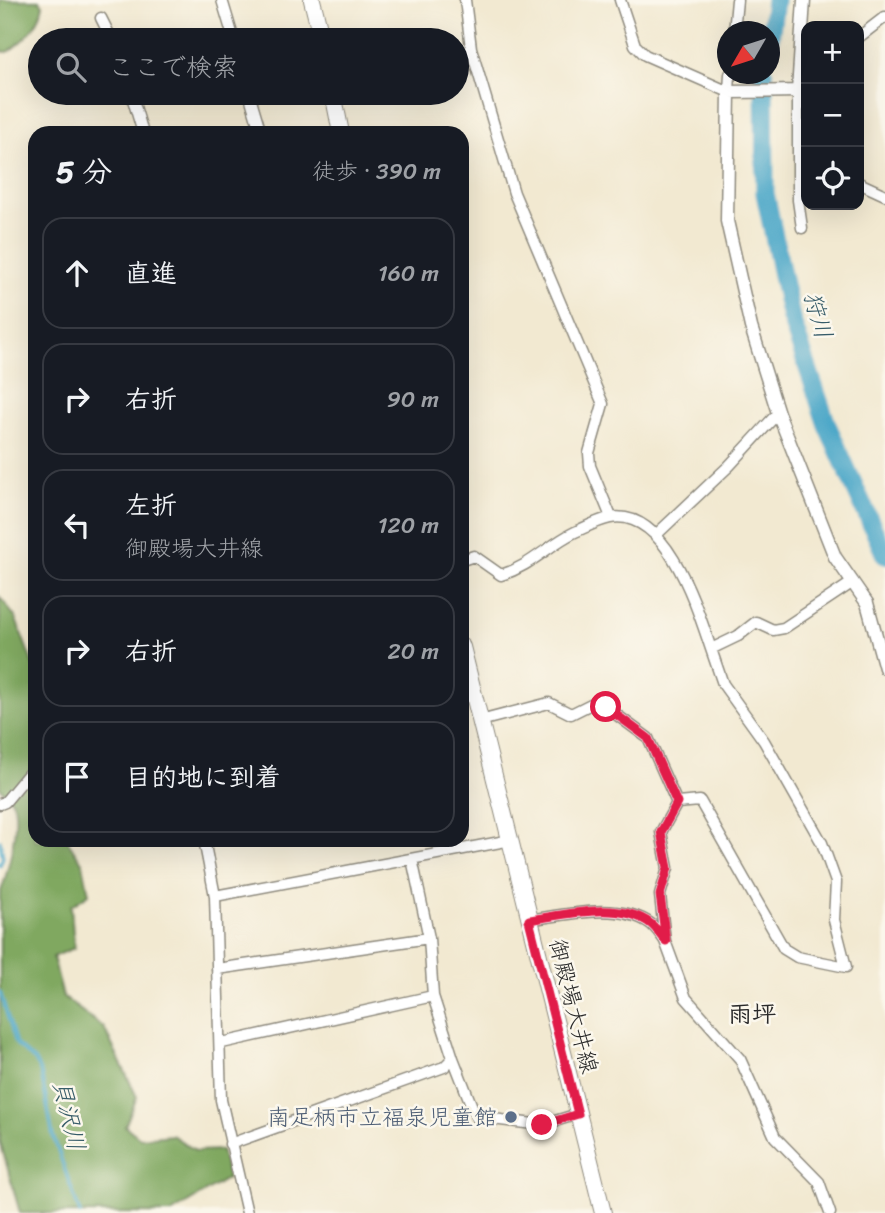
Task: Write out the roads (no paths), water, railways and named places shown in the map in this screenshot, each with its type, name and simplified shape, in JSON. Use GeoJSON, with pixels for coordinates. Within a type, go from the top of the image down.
{"type":"FeatureCollection","features":[{"type":"Feature","properties":{"kind":"main road"},"geometry":{"type":"LineString","coordinates":[[312,0],[319,28]]}},
{"type":"Feature","properties":{"kind":"main road"},"geometry":{"type":"LineString","coordinates":[[335,105],[340,126]]}},
{"type":"Feature","properties":{"kind":"main road","name":"御殿場大井線"},"geometry":{"type":"LineString","coordinates":[[469,676],[603,1213]]}},
{"type":"Feature","properties":{"kind":"street"},"geometry":{"type":"LineString","coordinates":[[222,0],[230,28]]}},
{"type":"Feature","properties":{"kind":"street"},"geometry":{"type":"LineString","coordinates":[[465,0],[468,28]]}},
{"type":"Feature","properties":{"kind":"street"},"geometry":{"type":"LineString","coordinates":[[620,0],[635,45],[645,55],[729,92],[801,91]]}},
{"type":"Feature","properties":{"kind":"street"},"geometry":{"type":"LineString","coordinates":[[735,21],[737,0]]}},
{"type":"Feature","properties":{"kind":"street"},"geometry":{"type":"LineString","coordinates":[[802,84],[804,0]]}},
{"type":"Feature","properties":{"kind":"street"},"geometry":{"type":"LineString","coordinates":[[864,33],[885,17]]}},
{"type":"Feature","properties":{"kind":"street"},"geometry":{"type":"LineString","coordinates":[[101,18],[106,28]]}},
{"type":"Feature","properties":{"kind":"street"},"geometry":{"type":"LineString","coordinates":[[469,32],[471,48],[514,193],[603,404],[589,453],[590,466],[611,517]]}},
{"type":"Feature","properties":{"kind":"street"},"geometry":{"type":"LineString","coordinates":[[729,84],[727,221],[731,249],[778,413],[835,557],[867,603],[885,668]]}},
{"type":"Feature","properties":{"kind":"street"},"geometry":{"type":"LineString","coordinates":[[135,105],[141,126]]}},
{"type":"Feature","properties":{"kind":"street"},"geometry":{"type":"LineString","coordinates":[[253,105],[259,126]]}},
{"type":"Feature","properties":{"kind":"street"},"geometry":{"type":"LineString","coordinates":[[864,185],[885,195]]}},
{"type":"Feature","properties":{"kind":"street"},"geometry":{"type":"LineString","coordinates":[[802,210],[802,228]]}},
{"type":"Feature","properties":{"kind":"street"},"geometry":{"type":"LineString","coordinates":[[657,533],[729,466],[778,413]]}},
{"type":"Feature","properties":{"kind":"street"},"geometry":{"type":"LineString","coordinates":[[469,558],[474,556],[501,575],[523,568],[574,532],[611,517],[632,519],[657,533],[679,569],[723,684],[764,741],[822,843],[836,882],[834,920],[846,967],[797,957],[784,949],[731,860],[711,817],[700,801],[677,803]]}},
{"type":"Feature","properties":{"kind":"street"},"geometry":{"type":"LineString","coordinates":[[711,649],[738,636],[756,622],[773,630],[785,628],[853,582]]}},
{"type":"Feature","properties":{"kind":"street"},"geometry":{"type":"LineString","coordinates":[[480,721],[549,703],[571,714],[593,703],[606,707],[648,738],[677,803]]}},
{"type":"Feature","properties":{"kind":"street"},"geometry":{"type":"LineString","coordinates":[[0,804],[5,802],[28,774]]}},
{"type":"Feature","properties":{"kind":"street"},"geometry":{"type":"LineString","coordinates":[[677,803],[661,832],[668,868],[660,895],[666,941],[686,998],[740,1059],[775,1137],[819,1182],[830,1213]]}},
{"type":"Feature","properties":{"kind":"street"},"geometry":{"type":"LineString","coordinates":[[215,896],[511,841]]}},
{"type":"Feature","properties":{"kind":"street"},"geometry":{"type":"LineString","coordinates":[[205,847],[215,896],[222,1100],[247,1213]]}},
{"type":"Feature","properties":{"kind":"street"},"geometry":{"type":"LineString","coordinates":[[450,847],[451,852]]}},
{"type":"Feature","properties":{"kind":"street"},"geometry":{"type":"LineString","coordinates":[[412,859],[429,938],[433,996],[476,1117],[542,1125],[578,1114]]}},
{"type":"Feature","properties":{"kind":"street"},"geometry":{"type":"LineString","coordinates":[[529,920],[601,912],[629,914],[651,924],[666,941]]}},
{"type":"Feature","properties":{"kind":"street"},"geometry":{"type":"LineString","coordinates":[[217,969],[429,938]]}},
{"type":"Feature","properties":{"kind":"street"},"geometry":{"type":"LineString","coordinates":[[222,1043],[433,996]]}},
{"type":"Feature","properties":{"kind":"street"},"geometry":{"type":"LineString","coordinates":[[230,1144],[444,1067],[453,1058]]}},
{"type":"Feature","properties":{"kind":"waterway","name":"狩川"},"geometry":{"type":"LineString","coordinates":[[772,21],[775,0]]}},
{"type":"Feature","properties":{"kind":"waterway","name":"狩川"},"geometry":{"type":"LineString","coordinates":[[764,84],[765,193],[791,318],[827,425],[885,555]]}},
{"type":"Feature","properties":{"kind":"waterway","name":"貝沢川"},"geometry":{"type":"LineString","coordinates":[[0,841],[3,857],[0,865]]}},
{"type":"Feature","properties":{"kind":"waterway","name":"貝沢川"},"geometry":{"type":"LineString","coordinates":[[0,992],[16,1044],[35,1061],[41,1073],[53,1136],[80,1213]]}},
{"type":"Feature","properties":{"kind":"place","name":"南足柄市立福泉児童館"},"geometry":{"type":"Point","coordinates":[511,1117]}},
{"type":"Feature","properties":{"kind":"district","name":"雨坪"},"geometry":{"type":"Point","coordinates":[752,1014]}}]}
